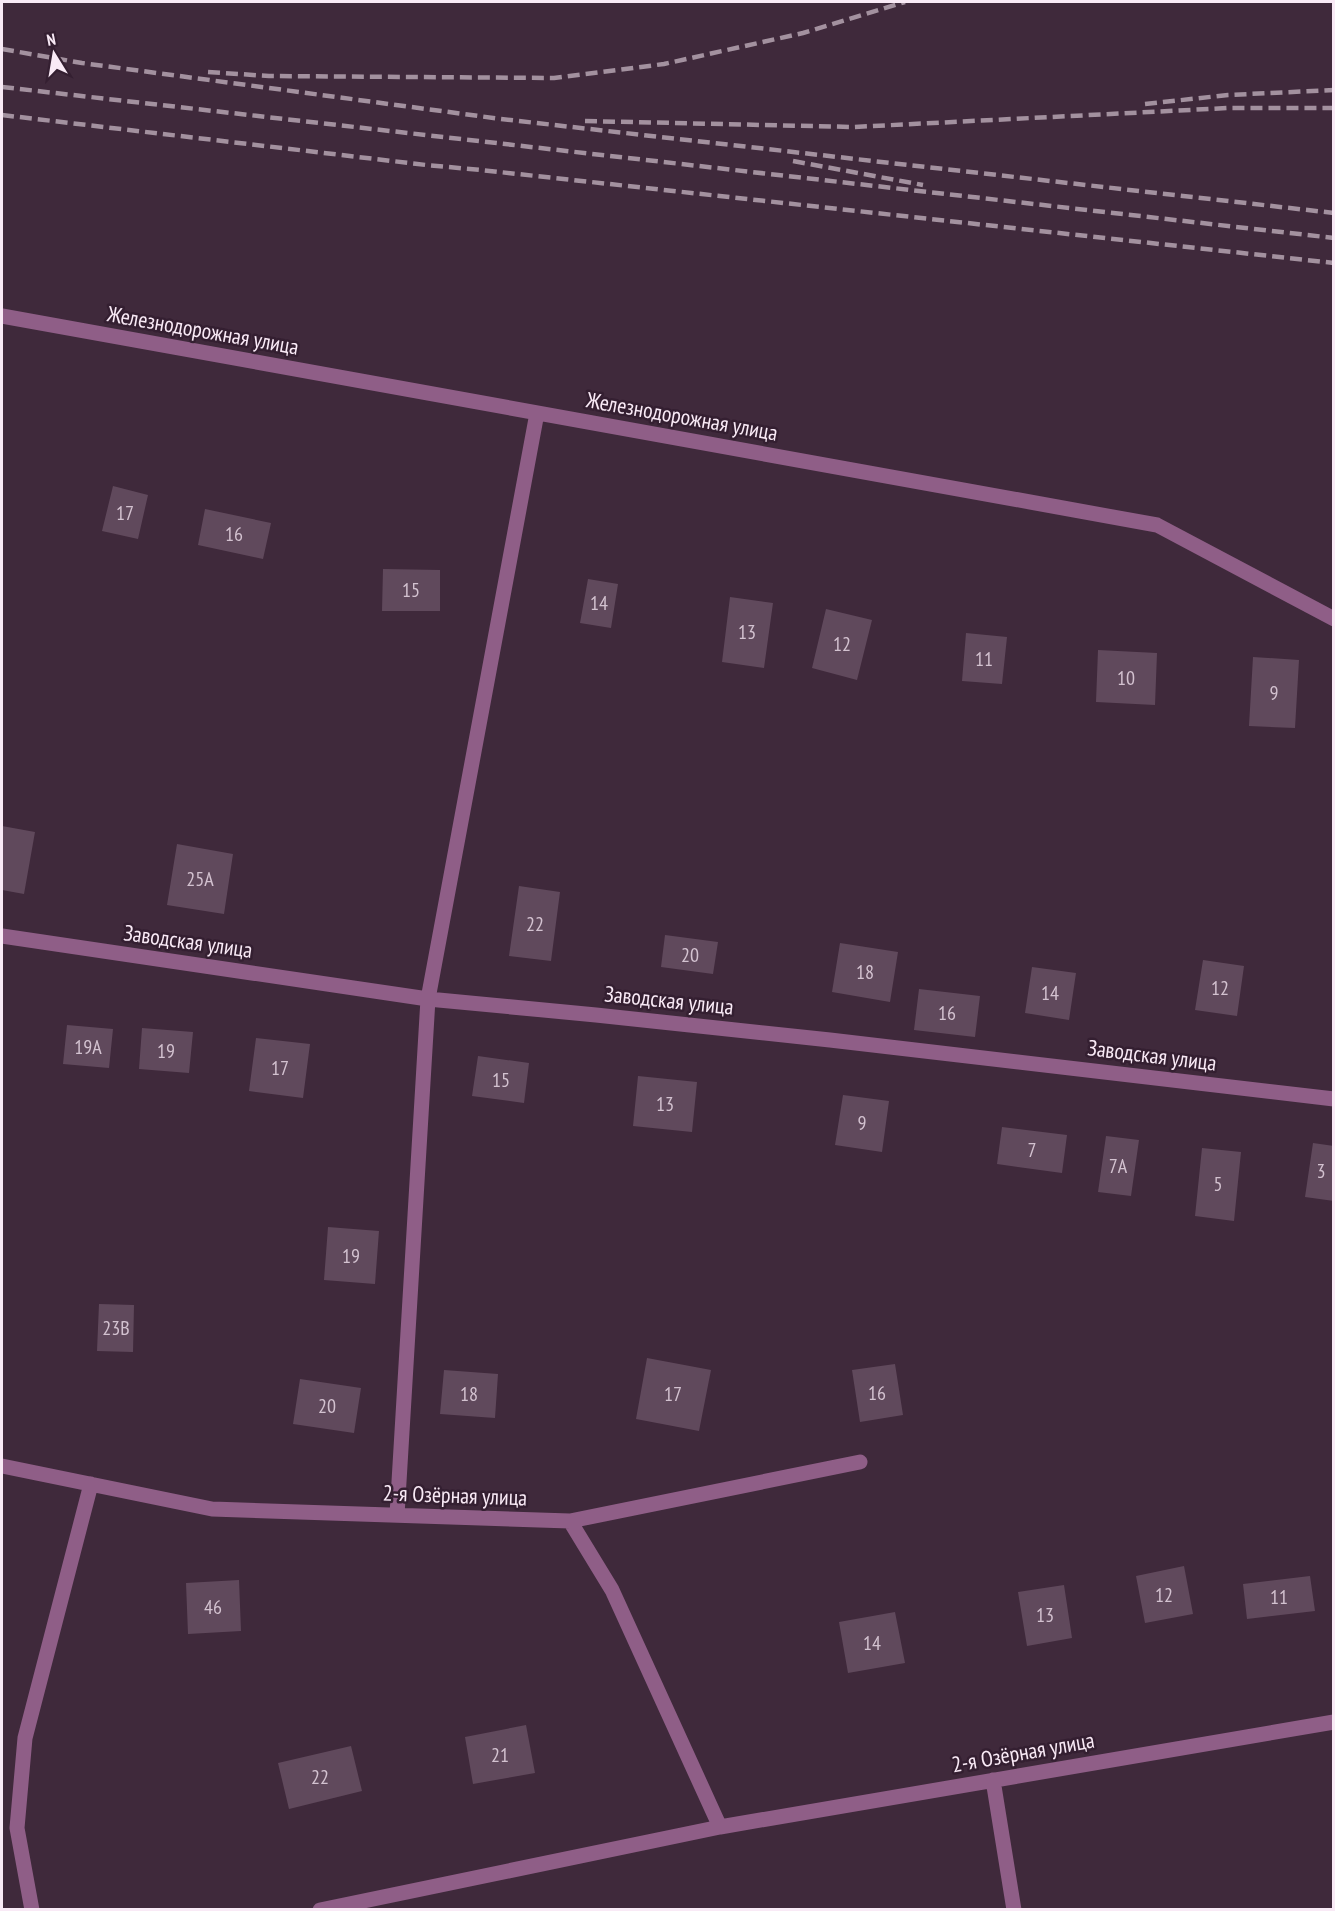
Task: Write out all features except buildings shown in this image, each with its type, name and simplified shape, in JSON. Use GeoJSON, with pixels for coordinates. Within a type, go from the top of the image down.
{"type":"FeatureCollection","features":[{"type":"Feature","properties":{"kind":"street","name":"Железнодорожная улица"},"geometry":{"type":"LineString","coordinates":[[2,316],[1157,525],[1334,619]]}},
{"type":"Feature","properties":{"kind":"street"},"geometry":{"type":"LineString","coordinates":[[398,1515],[428,999],[537,412]]}},
{"type":"Feature","properties":{"kind":"street","name":"Заводская улица"},"geometry":{"type":"LineString","coordinates":[[2,936],[428,999],[830,1040],[1334,1099]]}},
{"type":"Feature","properties":{"kind":"street","name":"2-я Озёрная улица"},"geometry":{"type":"LineString","coordinates":[[2,1466],[212,1509],[570,1521],[860,1462]]}},
{"type":"Feature","properties":{"kind":"street"},"geometry":{"type":"LineString","coordinates":[[32,1910],[17,1828],[25,1738],[91,1484]]}},
{"type":"Feature","properties":{"kind":"street"},"geometry":{"type":"LineString","coordinates":[[570,1521],[612,1590],[720,1827]]}},
{"type":"Feature","properties":{"kind":"street","name":"2-я Озёрная улица"},"geometry":{"type":"LineString","coordinates":[[320,1910],[720,1827],[1334,1722]]}},
{"type":"Feature","properties":{"kind":"street"},"geometry":{"type":"LineString","coordinates":[[993,1780],[1014,1910]]}},
{"type":"Feature","properties":{"kind":"railway"},"geometry":{"type":"LineString","coordinates":[[208,72],[269,76],[554,78],[664,64],[803,33],[905,2]]}},
{"type":"Feature","properties":{"kind":"railway"},"geometry":{"type":"LineString","coordinates":[[2,49],[82,63],[501,119],[1334,213]]}},
{"type":"Feature","properties":{"kind":"railway"},"geometry":{"type":"LineString","coordinates":[[2,87],[1334,238]]}},
{"type":"Feature","properties":{"kind":"railway"},"geometry":{"type":"LineString","coordinates":[[1145,104],[1228,95],[1334,90]]}},
{"type":"Feature","properties":{"kind":"railway"},"geometry":{"type":"LineString","coordinates":[[585,121],[854,127],[1228,108],[1334,108]]}},
{"type":"Feature","properties":{"kind":"railway"},"geometry":{"type":"LineString","coordinates":[[2,115],[426,165],[1334,263]]}},
{"type":"Feature","properties":{"kind":"railway"},"geometry":{"type":"LineString","coordinates":[[793,161],[923,185]]}}]}
